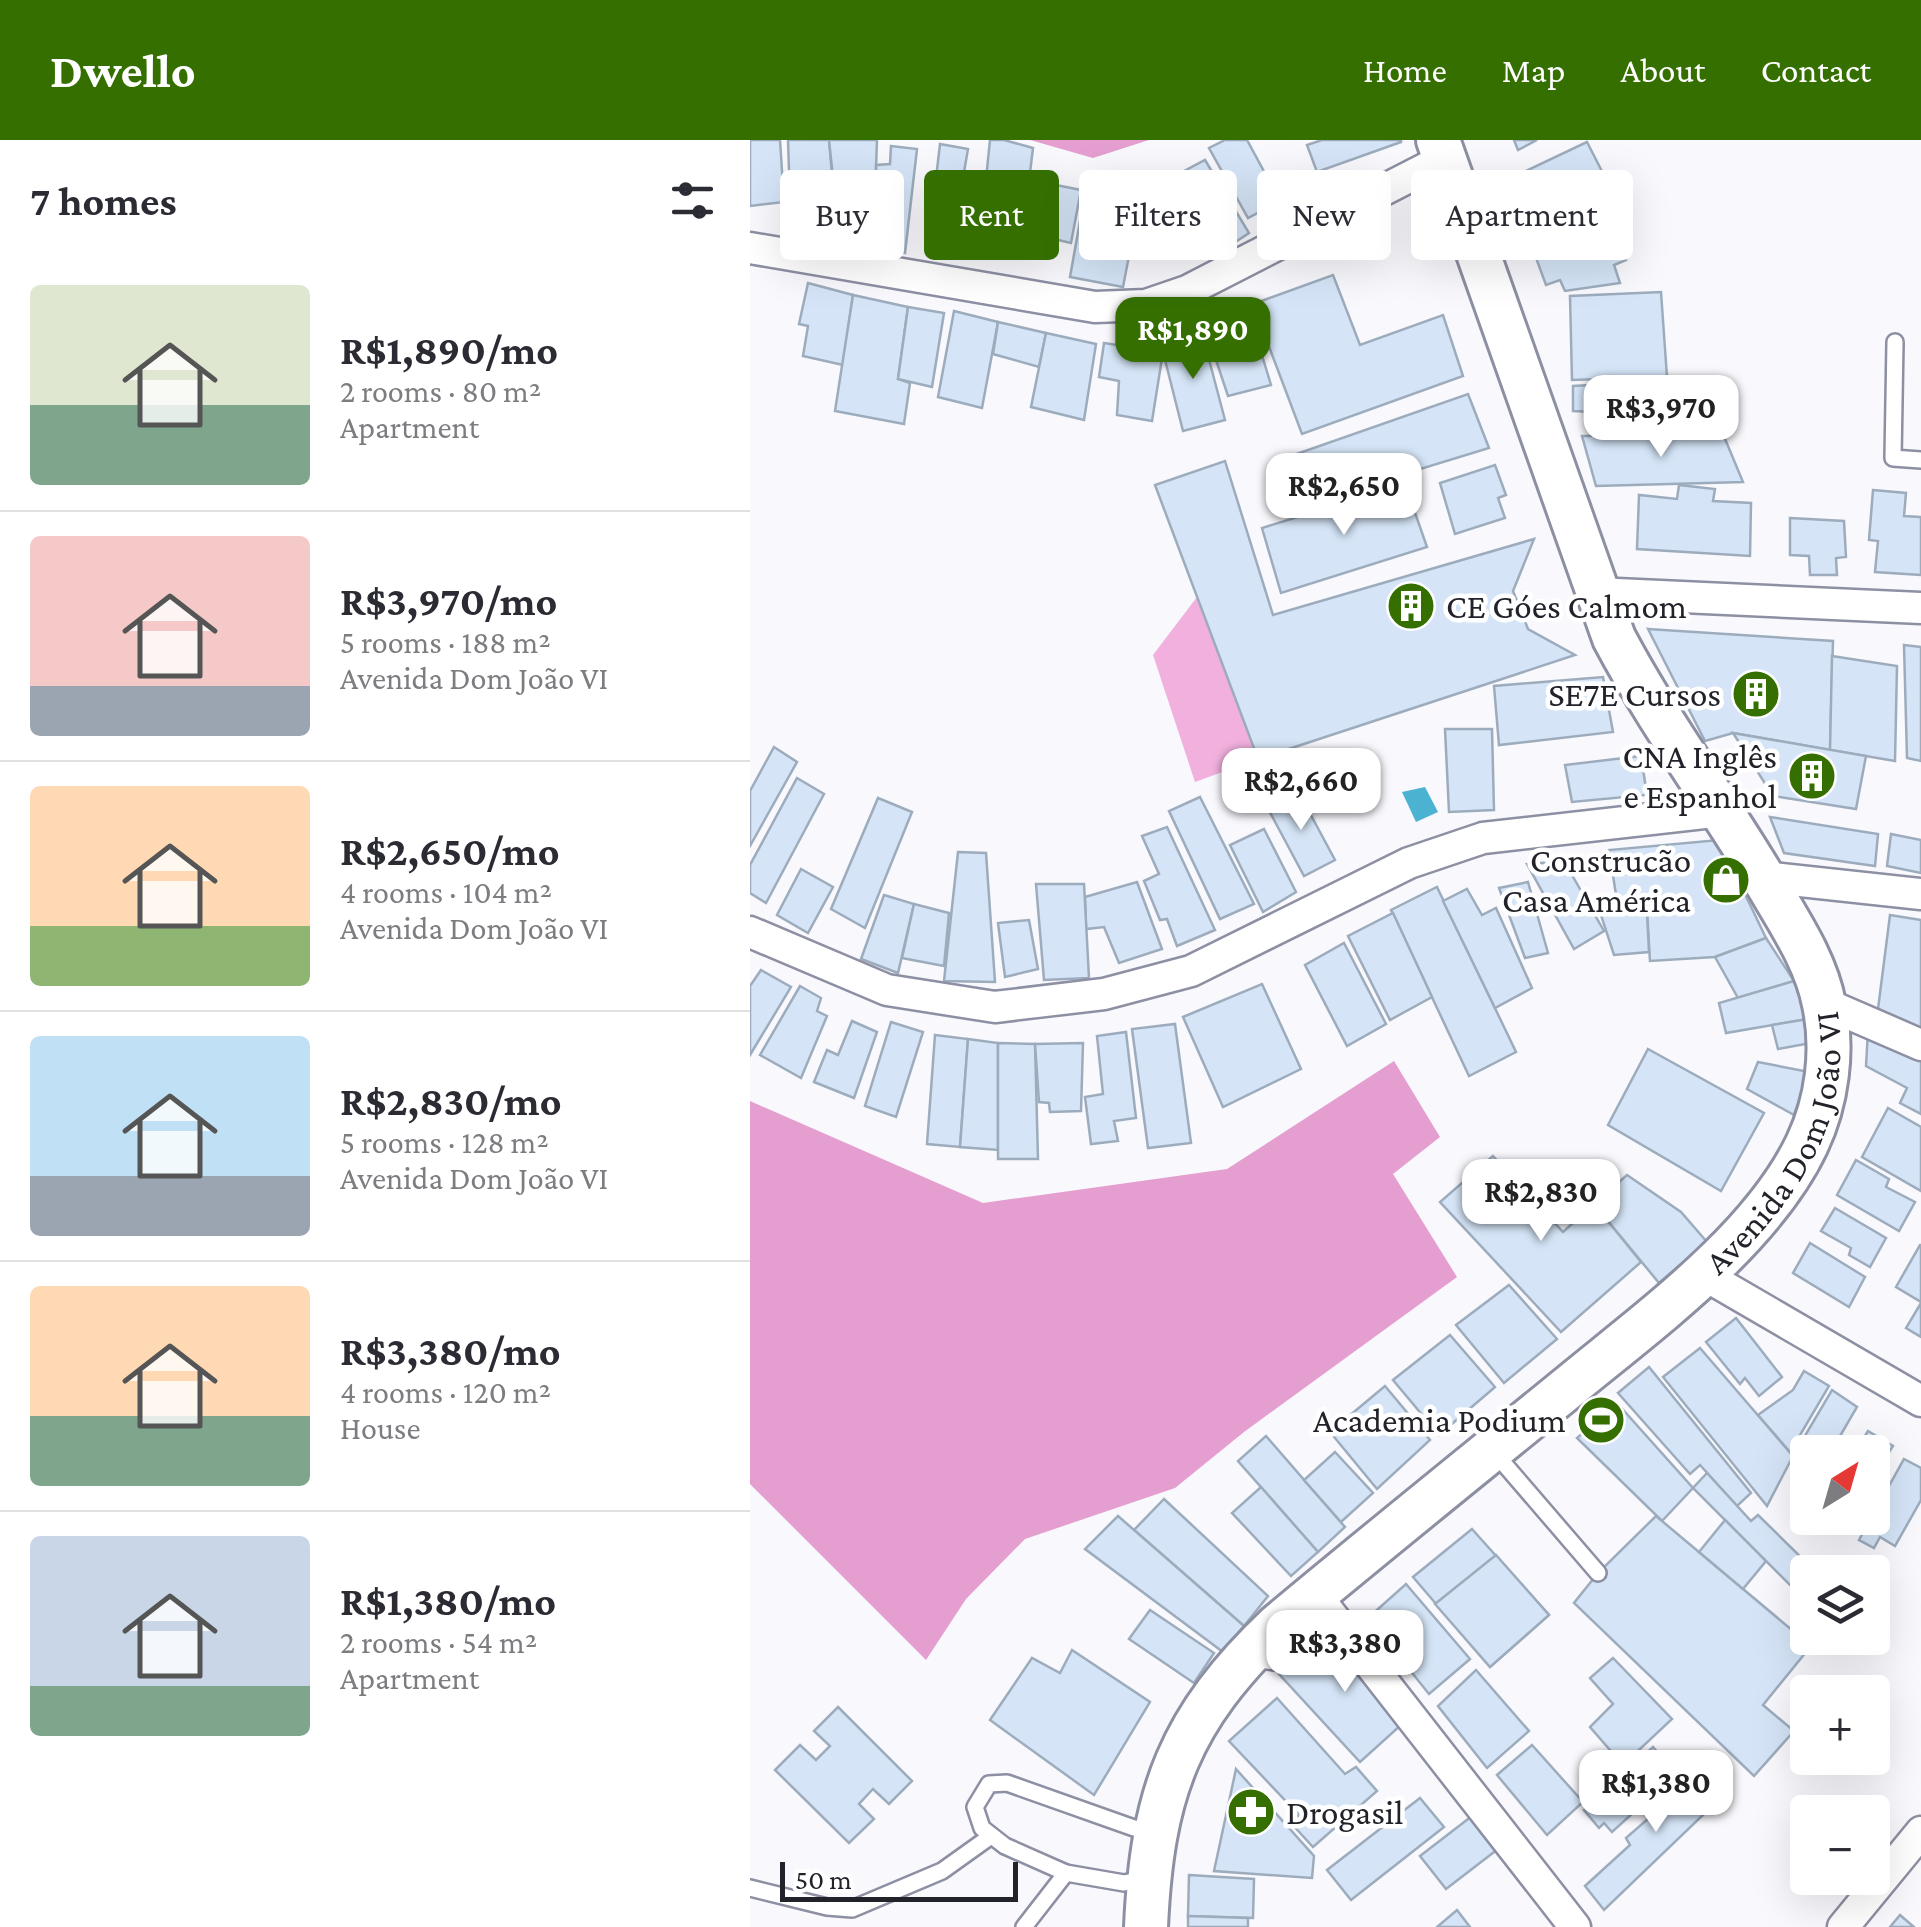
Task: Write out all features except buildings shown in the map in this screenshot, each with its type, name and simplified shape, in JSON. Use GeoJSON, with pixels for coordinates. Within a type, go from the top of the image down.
{"type":"FeatureCollection","features":[{"type":"Feature","properties":{"kind":"main road","name":"Avenida Dom João VI"},"geometry":{"type":"LineString","coordinates":[[1146,1927],[1154,1830],[1165,1790],[1180,1752],[1208,1702],[1244,1658],[1315,1594],[1677,1298],[1751,1226],[1806,1145],[1822,1101],[1830,1056],[1824,1003],[1805,949],[1722,811],[1637,682],[1614,638],[1442,149]]}},
{"type":"Feature","properties":{"kind":"street"},"geometry":{"type":"LineString","coordinates":[[750,248],[1094,308],[1146,304],[1187,291],[1442,149]]}},
{"type":"Feature","properties":{"kind":"street"},"geometry":{"type":"LineString","coordinates":[[1596,593],[1921,608]]}},
{"type":"Feature","properties":{"kind":"street"},"geometry":{"type":"LineString","coordinates":[[750,932],[887,990],[994,1007],[1104,994],[1190,971],[1409,863],[1483,838],[1722,811]]}},
{"type":"Feature","properties":{"kind":"street"},"geometry":{"type":"LineString","coordinates":[[1763,877],[1921,894]]}},
{"type":"Feature","properties":{"kind":"street"},"geometry":{"type":"LineString","coordinates":[[1824,1003],[1921,1045]]}},
{"type":"Feature","properties":{"kind":"street"},"geometry":{"type":"LineString","coordinates":[[1701,1274],[1921,1402]]}},
{"type":"Feature","properties":{"kind":"street"},"geometry":{"type":"LineString","coordinates":[[1315,1594],[1576,1927]]}},
{"type":"Feature","properties":{"kind":"street"},"geometry":{"type":"LineString","coordinates":[[1843,1927],[1921,1832]]}},
{"type":"Feature","properties":{"kind":"lane"},"geometry":{"type":"LineString","coordinates":[[1895,342],[1893,458],[1921,460]]}},
{"type":"Feature","properties":{"kind":"lane"},"geometry":{"type":"LineString","coordinates":[[1492,1450],[1598,1573]]}},
{"type":"Feature","properties":{"kind":"lane"},"geometry":{"type":"LineString","coordinates":[[1244,1658],[1290,1664]]}},
{"type":"Feature","properties":{"kind":"lane"},"geometry":{"type":"LineString","coordinates":[[1148,1878],[1124,1883],[1066,1873],[991,1836],[982,1828],[975,1807],[989,1784],[1008,1782],[1134,1828],[1154,1830]]}},
{"type":"Feature","properties":{"kind":"lane"},"geometry":{"type":"LineString","coordinates":[[750,1888],[827,1907],[852,1909],[942,1871],[991,1836]]}},
{"type":"Feature","properties":{"kind":"lane"},"geometry":{"type":"LineString","coordinates":[[1024,1927],[1066,1873]]}},
{"type":"Feature","properties":{"kind":"shaded area"},"geometry":{"type":"Polygon","coordinates":[[[1030,140],[1149,140],[1093,158],[1030,140]]]}},
{"type":"Feature","properties":{"kind":"shaded area"},"geometry":{"type":"Polygon","coordinates":[[[1197,597],[1258,759],[1195,782],[1153,655],[1197,597]]]}},
{"type":"Feature","properties":{"kind":"shaded area"},"geometry":{"type":"Polygon","coordinates":[[[1394,1061],[1440,1137],[1393,1174],[1457,1277],[1244,1432],[1175,1488],[1025,1539],[966,1599],[926,1660],[750,1484],[750,1101],[983,1203],[1227,1169],[1394,1061]]]}},
{"type":"Feature","properties":{"kind":"water"},"geometry":{"type":"Polygon","coordinates":[[[1425,787],[1438,812],[1416,822],[1402,792],[1425,787]]]}},
{"type":"Feature","properties":{"kind":"place","name":"CE Góes Calmom"},"geometry":{"type":"Point","coordinates":[1411,606]}},
{"type":"Feature","properties":{"kind":"place","name":"SE7E Cursos"},"geometry":{"type":"Point","coordinates":[1756,694]}},
{"type":"Feature","properties":{"kind":"place","name":"CNA Inglês e Espanhol"},"geometry":{"type":"Point","coordinates":[1812,776]}},
{"type":"Feature","properties":{"kind":"place","name":"Construcão Casa América"},"geometry":{"type":"Point","coordinates":[1726,880]}},
{"type":"Feature","properties":{"kind":"place","name":"Academia Podium"},"geometry":{"type":"Point","coordinates":[1601,1420]}},
{"type":"Feature","properties":{"kind":"place","name":"Drogasil"},"geometry":{"type":"Point","coordinates":[1251,1812]}}]}
